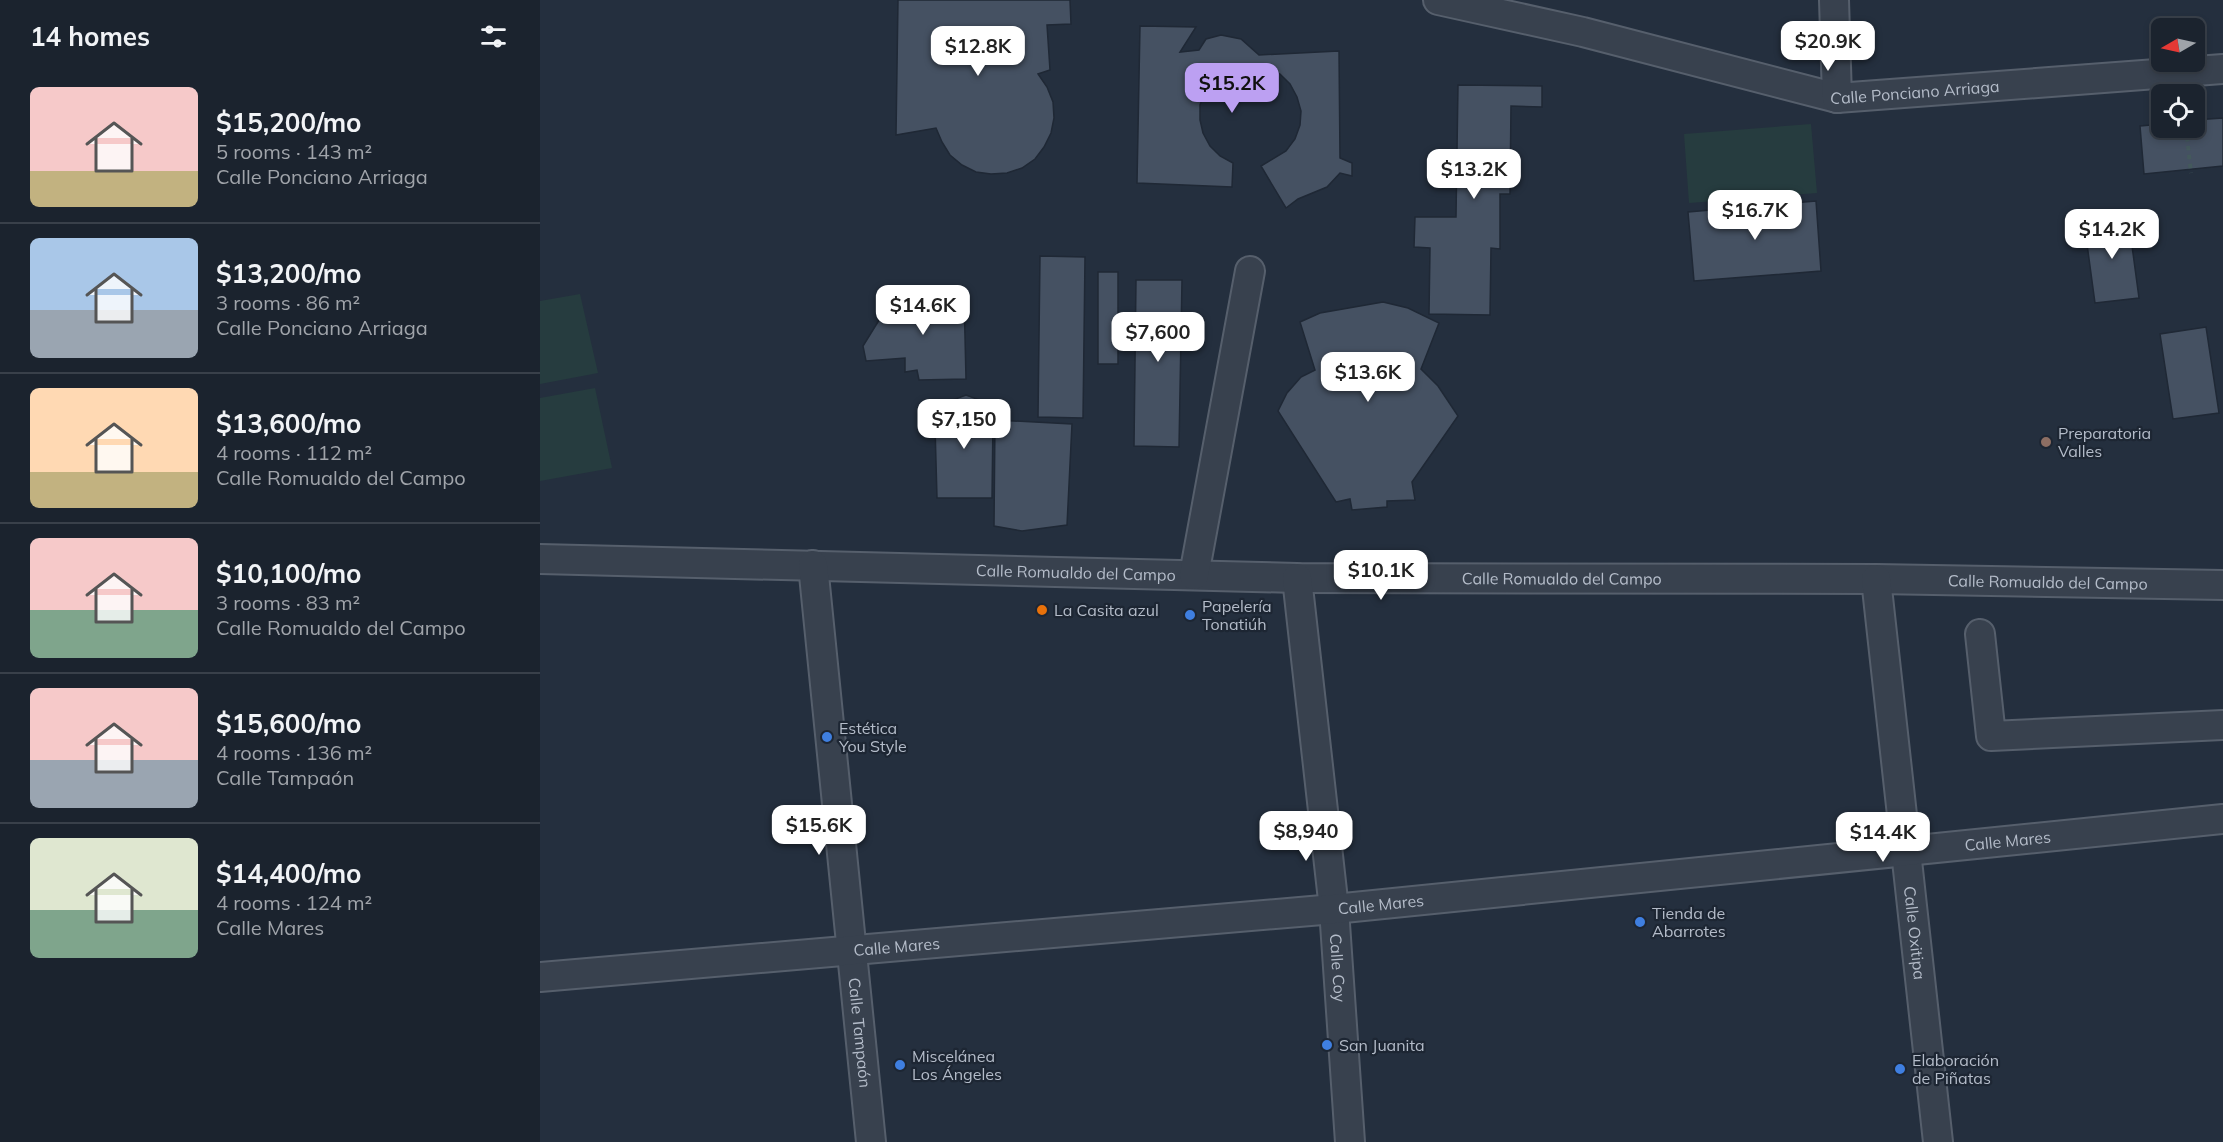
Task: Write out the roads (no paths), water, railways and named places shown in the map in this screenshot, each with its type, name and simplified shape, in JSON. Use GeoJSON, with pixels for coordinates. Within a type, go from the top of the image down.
{"type":"FeatureCollection","features":[{"type":"Feature","properties":{"kind":"street","name":"Calle Ponciano Arriaga"},"geometry":{"type":"LineString","coordinates":[[1438,0],[1583,32],[1837,98],[2223,69]]}},
{"type":"Feature","properties":{"kind":"street"},"geometry":{"type":"LineString","coordinates":[[1834,0],[1837,98]]}},
{"type":"Feature","properties":{"kind":"street"},"geometry":{"type":"LineString","coordinates":[[1194,575],[1250,271]]}},
{"type":"Feature","properties":{"kind":"street","name":"Calle Romualdo del Campo"},"geometry":{"type":"LineString","coordinates":[[540,559],[1297,578],[1876,579],[2223,585]]}},
{"type":"Feature","properties":{"kind":"street","name":"Calle Tampaón"},"geometry":{"type":"LineString","coordinates":[[813,565],[871,1142]]}},
{"type":"Feature","properties":{"kind":"street","name":"Calle Coy"},"geometry":{"type":"LineString","coordinates":[[1297,578],[1334,909],[1350,1142]]}},
{"type":"Feature","properties":{"kind":"street","name":"Calle Oxitipa"},"geometry":{"type":"LineString","coordinates":[[1876,579],[1938,1142]]}},
{"type":"Feature","properties":{"kind":"street"},"geometry":{"type":"LineString","coordinates":[[1980,634],[1990,736],[2223,725]]}},
{"type":"Feature","properties":{"kind":"street","name":"Calle Mares"},"geometry":{"type":"LineString","coordinates":[[540,977],[1334,909],[2223,819]]}},
{"type":"Feature","properties":{"kind":"place","name":"Preparatoria Valles"},"geometry":{"type":"Point","coordinates":[2046,442]}},
{"type":"Feature","properties":{"kind":"place","name":"La Casita azul"},"geometry":{"type":"Point","coordinates":[1042,610]}},
{"type":"Feature","properties":{"kind":"place","name":"Papelería Tonatiúh"},"geometry":{"type":"Point","coordinates":[1190,615]}},
{"type":"Feature","properties":{"kind":"place","name":"Estética You Style"},"geometry":{"type":"Point","coordinates":[827,737]}},
{"type":"Feature","properties":{"kind":"place","name":"Tienda de Abarrotes"},"geometry":{"type":"Point","coordinates":[1640,922]}},
{"type":"Feature","properties":{"kind":"place","name":"San Juanita"},"geometry":{"type":"Point","coordinates":[1327,1045]}},
{"type":"Feature","properties":{"kind":"place","name":"Miscelánea Los Ángeles"},"geometry":{"type":"Point","coordinates":[900,1065]}},
{"type":"Feature","properties":{"kind":"place","name":"Elaboración de Piñatas"},"geometry":{"type":"Point","coordinates":[1900,1069]}}]}
